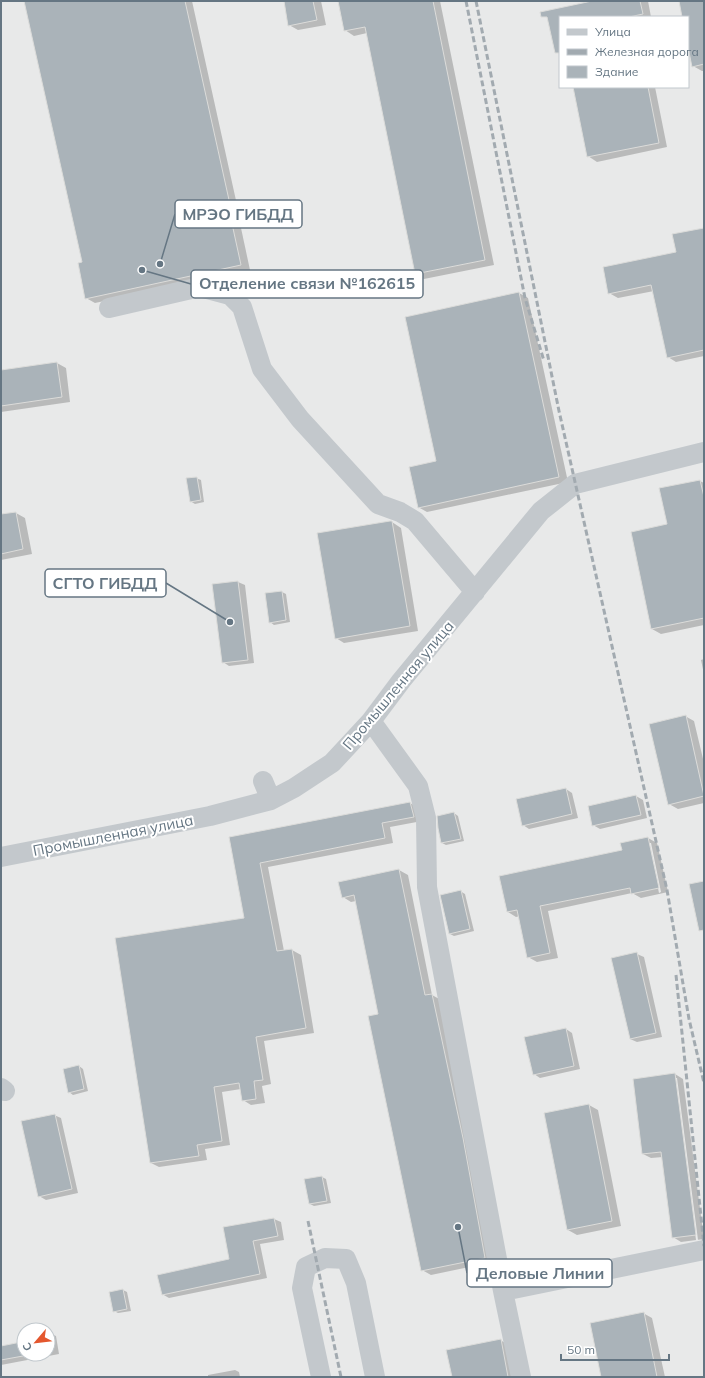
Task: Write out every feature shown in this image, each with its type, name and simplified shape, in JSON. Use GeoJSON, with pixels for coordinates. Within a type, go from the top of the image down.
{"type":"FeatureCollection","features":[{"type":"Feature","properties":{"kind":"street"},"geometry":{"type":"LineString","coordinates":[[109,308],[200,288],[230,295],[242,307],[262,369],[300,419],[378,504],[400,512],[415,521],[475,592]]}},
{"type":"Feature","properties":{"kind":"street","name":"Промышленная улица"},"geometry":{"type":"LineString","coordinates":[[1,857],[210,816],[271,800],[294,788],[332,763],[371,721],[401,681],[541,511],[575,484],[704,452]]}},
{"type":"Feature","properties":{"kind":"street"},"geometry":{"type":"LineString","coordinates":[[371,721],[418,786],[426,818],[427,887],[520,1377]]}},
{"type":"Feature","properties":{"kind":"street"},"geometry":{"type":"LineString","coordinates":[[263,781],[271,800]]}},
{"type":"Feature","properties":{"kind":"street"},"geometry":{"type":"LineString","coordinates":[[503,1291],[704,1250]]}},
{"type":"Feature","properties":{"kind":"street"},"geometry":{"type":"LineString","coordinates":[[322,1377],[302,1288],[306,1267],[325,1258],[346,1259],[356,1284],[375,1377]]}},
{"type":"Feature","properties":{"kind":"shaded area"},"geometry":{"type":"Polygon","coordinates":[[[1,1],[704,1],[704,1377],[1,1377],[1,1]]]}},
{"type":"Feature","properties":{"kind":"building"},"geometry":{"type":"Polygon","coordinates":[[[24,1],[185,1],[231,209],[229,210],[241,265],[85,299],[78,263],[82,262],[24,1]]]}},
{"type":"Feature","properties":{"kind":"building"},"geometry":{"type":"Polygon","coordinates":[[[284,1],[313,1],[317,20],[288,26],[284,1]]]}},
{"type":"Feature","properties":{"kind":"building"},"geometry":{"type":"Polygon","coordinates":[[[338,1],[433,1],[485,260],[415,274],[365,27],[344,31],[338,1]]]}},
{"type":"Feature","properties":{"kind":"building"},"geometry":{"type":"Polygon","coordinates":[[[592,1],[640,1],[643,14],[634,16],[559,16],[559,53],[555,53],[547,17],[541,17],[540,12],[592,1]]]}},
{"type":"Feature","properties":{"kind":"building"},"geometry":{"type":"Polygon","coordinates":[[[679,1],[704,1],[704,64],[692,67],[689,52],[689,16],[682,16],[679,1]]]}},
{"type":"Feature","properties":{"kind":"building"},"geometry":{"type":"Polygon","coordinates":[[[573,88],[648,88],[659,143],[587,157],[573,88]]]}},
{"type":"Feature","properties":{"kind":"building"},"geometry":{"type":"Polygon","coordinates":[[[704,228],[704,350],[667,358],[651,285],[608,294],[603,267],[676,252],[672,234],[704,228]]]}},
{"type":"Feature","properties":{"kind":"building"},"geometry":{"type":"Polygon","coordinates":[[[519,292],[559,477],[418,508],[409,467],[436,461],[405,317],[519,292]]]}},
{"type":"Feature","properties":{"kind":"building"},"geometry":{"type":"Polygon","coordinates":[[[57,362],[62,397],[1,406],[1,370],[57,362]]]}},
{"type":"Feature","properties":{"kind":"building"},"geometry":{"type":"Polygon","coordinates":[[[197,477],[201,500],[190,502],[186,478],[197,477]]]}},
{"type":"Feature","properties":{"kind":"building"},"geometry":{"type":"Polygon","coordinates":[[[700,480],[704,497],[704,618],[651,629],[631,532],[667,524],[659,488],[700,480]]]}},
{"type":"Feature","properties":{"kind":"building"},"geometry":{"type":"Polygon","coordinates":[[[16,512],[23,549],[1,554],[1,514],[16,512]]]}},
{"type":"Feature","properties":{"kind":"building"},"geometry":{"type":"Polygon","coordinates":[[[392,521],[410,626],[335,639],[317,533],[392,521]]]}},
{"type":"Feature","properties":{"kind":"building"},"geometry":{"type":"Polygon","coordinates":[[[238,581],[248,660],[222,663],[212,584],[238,581]]]}},
{"type":"Feature","properties":{"kind":"building"},"geometry":{"type":"Polygon","coordinates":[[[282,591],[286,620],[269,623],[265,593],[282,591]]]}},
{"type":"Feature","properties":{"kind":"building"},"geometry":{"type":"Polygon","coordinates":[[[686,715],[704,796],[668,805],[649,724],[686,715]]]}},
{"type":"Feature","properties":{"kind":"building"},"geometry":{"type":"Polygon","coordinates":[[[566,788],[572,814],[522,826],[516,799],[566,788]]]}},
{"type":"Feature","properties":{"kind":"building"},"geometry":{"type":"Polygon","coordinates":[[[636,795],[641,815],[592,826],[588,806],[636,795]]]}},
{"type":"Feature","properties":{"kind":"building"},"geometry":{"type":"Polygon","coordinates":[[[410,802],[414,817],[382,823],[385,838],[260,863],[277,951],[292,949],[306,1028],[256,1037],[263,1080],[254,1081],[256,1099],[242,1101],[239,1083],[214,1087],[222,1141],[197,1145],[199,1156],[150,1163],[115,938],[244,918],[229,837],[410,802]]]}},
{"type":"Feature","properties":{"kind":"building"},"geometry":{"type":"Polygon","coordinates":[[[454,812],[461,839],[441,843],[437,816],[454,812]]]}},
{"type":"Feature","properties":{"kind":"building"},"geometry":{"type":"Polygon","coordinates":[[[648,837],[659,888],[631,894],[630,888],[540,906],[550,953],[527,958],[517,910],[507,912],[499,876],[622,850],[620,843],[648,837]]]}},
{"type":"Feature","properties":{"kind":"building"},"geometry":{"type":"Polygon","coordinates":[[[399,869],[425,995],[432,994],[463,1138],[485,1258],[421,1271],[368,1016],[378,1014],[354,895],[342,898],[338,882],[399,869]]]}},
{"type":"Feature","properties":{"kind":"building"},"geometry":{"type":"Polygon","coordinates":[[[704,881],[704,930],[699,931],[689,884],[704,881]]]}},
{"type":"Feature","properties":{"kind":"building"},"geometry":{"type":"Polygon","coordinates":[[[461,890],[470,929],[449,934],[440,895],[461,890]]]}},
{"type":"Feature","properties":{"kind":"building"},"geometry":{"type":"Polygon","coordinates":[[[637,952],[656,1033],[630,1039],[611,958],[637,952]]]}},
{"type":"Feature","properties":{"kind":"building"},"geometry":{"type":"Polygon","coordinates":[[[566,1028],[574,1066],[533,1075],[524,1037],[566,1028]]]}},
{"type":"Feature","properties":{"kind":"building"},"geometry":{"type":"Polygon","coordinates":[[[79,1065],[84,1089],[68,1093],[63,1069],[79,1065]]]}},
{"type":"Feature","properties":{"kind":"building"},"geometry":{"type":"Polygon","coordinates":[[[675,1073],[696,1235],[672,1238],[661,1152],[642,1154],[633,1079],[675,1073]]]}},
{"type":"Feature","properties":{"kind":"building"},"geometry":{"type":"Polygon","coordinates":[[[589,1104],[612,1221],[567,1230],[544,1113],[589,1104]]]}},
{"type":"Feature","properties":{"kind":"building"},"geometry":{"type":"Polygon","coordinates":[[[55,1114],[72,1189],[38,1197],[21,1121],[55,1114]]]}},
{"type":"Feature","properties":{"kind":"building"},"geometry":{"type":"Polygon","coordinates":[[[322,1176],[327,1201],[309,1204],[304,1179],[322,1176]]]}},
{"type":"Feature","properties":{"kind":"building"},"geometry":{"type":"Polygon","coordinates":[[[274,1218],[278,1236],[253,1241],[260,1274],[162,1295],[157,1275],[229,1259],[223,1227],[274,1218]]]}},
{"type":"Feature","properties":{"kind":"building"},"geometry":{"type":"Polygon","coordinates":[[[123,1289],[127,1309],[113,1312],[109,1292],[123,1289]]]}},
{"type":"Feature","properties":{"kind":"building"},"geometry":{"type":"Polygon","coordinates":[[[644,1312],[657,1377],[601,1377],[590,1323],[644,1312]]]}},
{"type":"Feature","properties":{"kind":"building"},"geometry":{"type":"Polygon","coordinates":[[[501,1339],[508,1377],[452,1377],[446,1350],[501,1339]]]}},
{"type":"Feature","properties":{"kind":"building"},"geometry":{"type":"Polygon","coordinates":[[[16,1343],[16,1357],[1,1360],[1,1346],[16,1343]]]}},
{"type":"Feature","properties":{"kind":"railway"},"geometry":{"type":"LineString","coordinates":[[466,1],[525,298],[544,361]]}},
{"type":"Feature","properties":{"kind":"railway"},"geometry":{"type":"LineString","coordinates":[[476,1],[559,411],[667,890],[689,1019],[704,1083]]}},
{"type":"Feature","properties":{"kind":"railway"},"geometry":{"type":"LineString","coordinates":[[676,975],[704,1246]]}},
{"type":"Feature","properties":{"kind":"railway"},"geometry":{"type":"LineString","coordinates":[[308,1221],[341,1377]]}},
{"type":"Feature","properties":{"kind":"place","name":"МРЭО ГИБДД"},"geometry":{"type":"Point","coordinates":[160,264]}},
{"type":"Feature","properties":{"kind":"place","name":"Отделение связи №162615"},"geometry":{"type":"Point","coordinates":[142,270]}},
{"type":"Feature","properties":{"kind":"place","name":"СГТО ГИБДД"},"geometry":{"type":"Point","coordinates":[230,622]}},
{"type":"Feature","properties":{"kind":"place","name":"Деловые Линии"},"geometry":{"type":"Point","coordinates":[458,1227]}}]}
